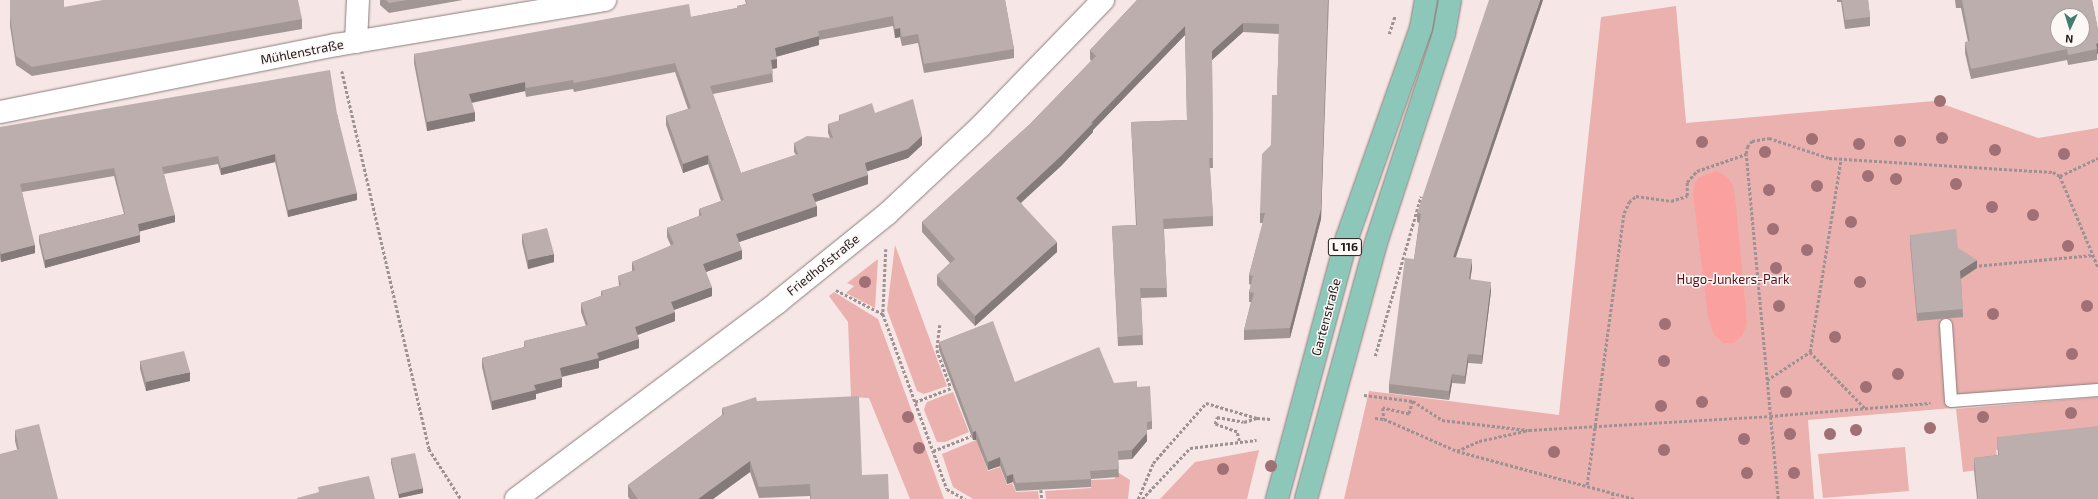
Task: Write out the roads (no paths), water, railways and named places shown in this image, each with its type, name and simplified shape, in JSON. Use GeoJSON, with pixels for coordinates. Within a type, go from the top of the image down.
{"type":"FeatureCollection","features":[{"type":"Feature","properties":{"kind":"main road","name":"Gartenstraße"},"geometry":{"type":"LineString","coordinates":[[1277,499],[1347,238],[1420,28],[1426,0]]}},
{"type":"Feature","properties":{"kind":"main road","name":"L 116"},"geometry":{"type":"LineString","coordinates":[[1306,499],[1375,246],[1444,34],[1450,0]]}},
{"type":"Feature","properties":{"kind":"street"},"geometry":{"type":"LineString","coordinates":[[346,44],[358,0]]}},
{"type":"Feature","properties":{"kind":"street","name":"Mühlenstraße"},"geometry":{"type":"LineString","coordinates":[[0,112],[346,44],[604,0]]}},
{"type":"Feature","properties":{"kind":"street","name":"Friedhofstraße"},"geometry":{"type":"LineString","coordinates":[[516,499],[810,277],[874,224],[980,127],[1103,0]]}},
{"type":"Feature","properties":{"kind":"lane"},"geometry":{"type":"LineString","coordinates":[[1946,325],[1951,401],[2098,390]]}},
{"type":"Feature","properties":{"kind":"park label","name":"Hugo-Junkers-Park"},"geometry":{"type":"Point","coordinates":[1733,279]}}]}
